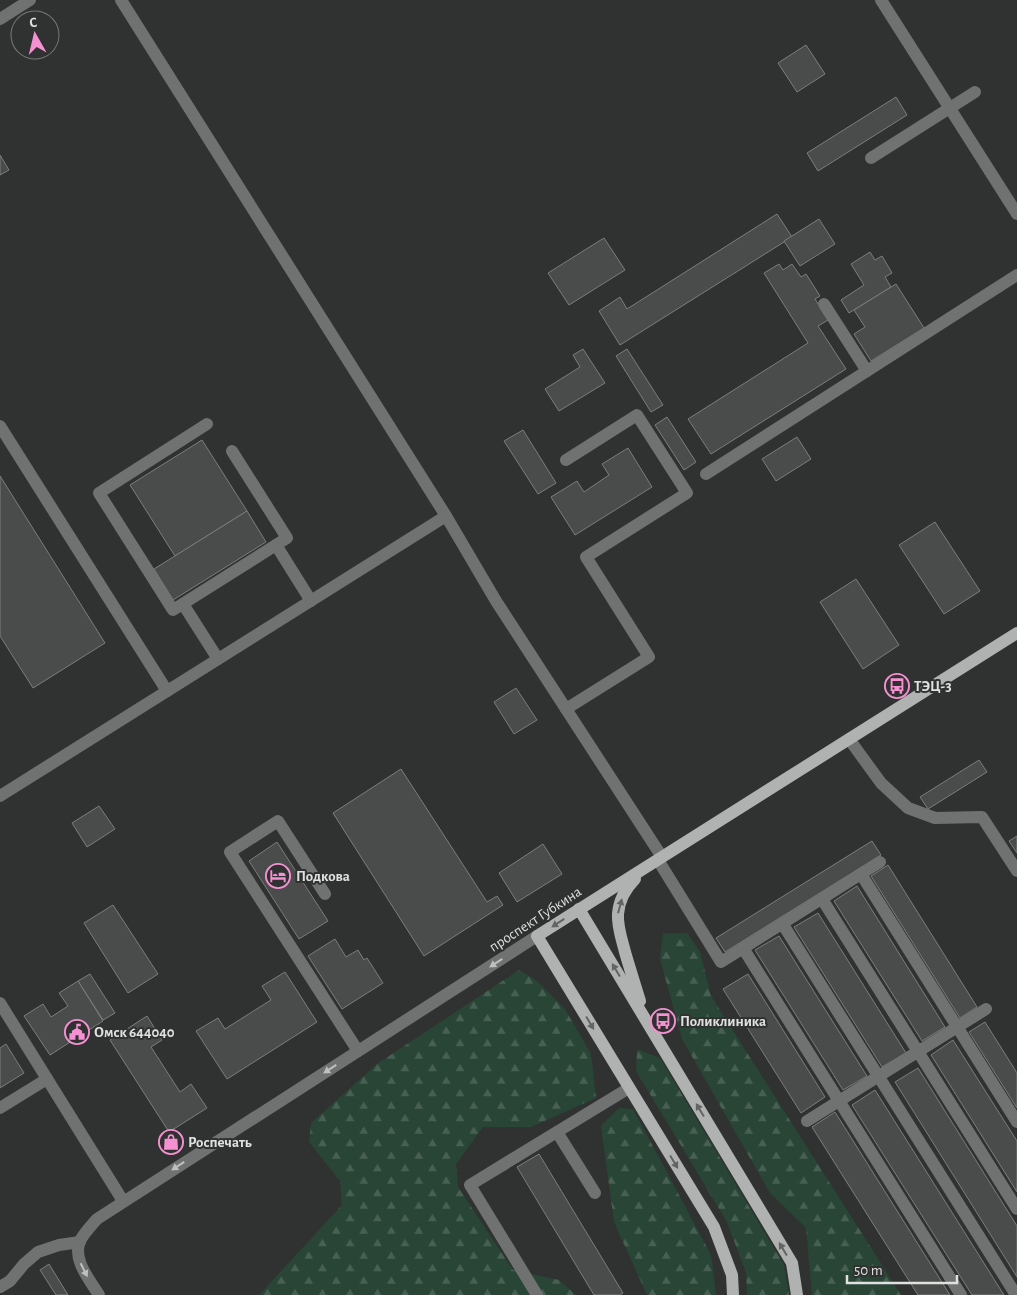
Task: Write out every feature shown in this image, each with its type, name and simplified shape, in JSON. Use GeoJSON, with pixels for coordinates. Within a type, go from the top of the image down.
{"type":"FeatureCollection","features":[{"type":"Feature","properties":{"kind":"main road","name":"проспект Губкина"},"geometry":{"type":"LineString","coordinates":[[537,936],[1017,633]]}},
{"type":"Feature","properties":{"kind":"main road"},"geometry":{"type":"LineString","coordinates":[[646,1020],[621,938],[618,912],[626,888],[655,862]]}},
{"type":"Feature","properties":{"kind":"main road"},"geometry":{"type":"LineString","coordinates":[[579,909],[792,1263],[797,1295]]}},
{"type":"Feature","properties":{"kind":"main road"},"geometry":{"type":"LineString","coordinates":[[537,936],[714,1227],[732,1275],[733,1295]]}},
{"type":"Feature","properties":{"kind":"street"},"geometry":{"type":"LineString","coordinates":[[0,19],[30,0]]}},
{"type":"Feature","properties":{"kind":"street"},"geometry":{"type":"LineString","coordinates":[[120,0],[446,516],[496,601],[566,709],[655,862],[722,962],[880,862]]}},
{"type":"Feature","properties":{"kind":"street"},"geometry":{"type":"LineString","coordinates":[[881,0],[1017,214]]}},
{"type":"Feature","properties":{"kind":"street"},"geometry":{"type":"LineString","coordinates":[[871,158],[975,92]]}},
{"type":"Feature","properties":{"kind":"street"},"geometry":{"type":"LineString","coordinates":[[706,474],[1017,275]]}},
{"type":"Feature","properties":{"kind":"street"},"geometry":{"type":"LineString","coordinates":[[824,304],[867,371]]}},
{"type":"Feature","properties":{"kind":"street"},"geometry":{"type":"LineString","coordinates":[[566,460],[637,415],[687,493],[586,558],[648,657],[566,709]]}},
{"type":"Feature","properties":{"kind":"street"},"geometry":{"type":"LineString","coordinates":[[207,424],[98,492],[173,610],[287,538],[232,451]]}},
{"type":"Feature","properties":{"kind":"street"},"geometry":{"type":"LineString","coordinates":[[0,426],[167,691]]}},
{"type":"Feature","properties":{"kind":"street"},"geometry":{"type":"LineString","coordinates":[[0,796],[446,516]]}},
{"type":"Feature","properties":{"kind":"street"},"geometry":{"type":"LineString","coordinates":[[276,545],[311,601]]}},
{"type":"Feature","properties":{"kind":"street"},"geometry":{"type":"LineString","coordinates":[[183,604],[218,659]]}},
{"type":"Feature","properties":{"kind":"street"},"geometry":{"type":"LineString","coordinates":[[849,739],[881,783],[908,808],[935,818],[982,817],[1017,871]]}},
{"type":"Feature","properties":{"kind":"street"},"geometry":{"type":"LineString","coordinates":[[325,894],[278,821],[230,852],[358,1051]]}},
{"type":"Feature","properties":{"kind":"street"},"geometry":{"type":"LineString","coordinates":[[861,874],[1017,1122]]}},
{"type":"Feature","properties":{"kind":"street"},"geometry":{"type":"LineString","coordinates":[[822,899],[1017,1209]]}},
{"type":"Feature","properties":{"kind":"street"},"geometry":{"type":"LineString","coordinates":[[782,924],[1016,1295]]}},
{"type":"Feature","properties":{"kind":"street","name":"проспект Губкина"},"geometry":{"type":"LineString","coordinates":[[80,1242],[86,1231],[97,1219],[123,1201],[537,936]]}},
{"type":"Feature","properties":{"kind":"street"},"geometry":{"type":"LineString","coordinates":[[743,948],[961,1295]]}},
{"type":"Feature","properties":{"kind":"street"},"geometry":{"type":"LineString","coordinates":[[0,1003],[123,1201]]}},
{"type":"Feature","properties":{"kind":"street"},"geometry":{"type":"LineString","coordinates":[[808,1121],[986,1009]]}},
{"type":"Feature","properties":{"kind":"street"},"geometry":{"type":"LineString","coordinates":[[0,1108],[47,1079]]}},
{"type":"Feature","properties":{"kind":"street"},"geometry":{"type":"LineString","coordinates":[[537,1295],[470,1185],[629,1088]]}},
{"type":"Feature","properties":{"kind":"street"},"geometry":{"type":"LineString","coordinates":[[557,1132],[594,1193]]}},
{"type":"Feature","properties":{"kind":"street"},"geometry":{"type":"LineString","coordinates":[[0,1287],[10,1280],[38,1252],[59,1245],[80,1242],[79,1257],[83,1269],[99,1295]]}},
{"type":"Feature","properties":{"kind":"green space"},"geometry":{"type":"Polygon","coordinates":[[[687,933],[700,952],[711,996],[901,1295],[812,1295],[806,1228],[770,1193],[682,1039],[660,959],[663,934],[687,933]]]}},
{"type":"Feature","properties":{"kind":"green space"},"geometry":{"type":"Polygon","coordinates":[[[519,970],[536,980],[565,1009],[591,1054],[596,1098],[531,1127],[483,1127],[456,1164],[458,1187],[513,1270],[559,1280],[576,1295],[259,1295],[342,1205],[340,1181],[309,1142],[311,1123],[377,1064],[519,970]]]}},
{"type":"Feature","properties":{"kind":"green space"},"geometry":{"type":"Polygon","coordinates":[[[637,1049],[660,1058],[784,1265],[789,1295],[747,1295],[746,1273],[727,1222],[636,1071],[637,1049]]]}},
{"type":"Feature","properties":{"kind":"green space"},"geometry":{"type":"Polygon","coordinates":[[[619,1108],[633,1109],[711,1255],[716,1295],[647,1295],[614,1222],[601,1126],[619,1108]]]}},
{"type":"Feature","properties":{"kind":"building"},"geometry":{"type":"Polygon","coordinates":[[[806,45],[825,74],[797,92],[778,63],[806,45]]]}},
{"type":"Feature","properties":{"kind":"building"},"geometry":{"type":"Polygon","coordinates":[[[896,97],[907,115],[818,171],[807,153],[896,97]]]}},
{"type":"Feature","properties":{"kind":"building"},"geometry":{"type":"Polygon","coordinates":[[[0,155],[9,170],[0,175],[0,155]]]}},
{"type":"Feature","properties":{"kind":"building"},"geometry":{"type":"Polygon","coordinates":[[[777,214],[792,237],[620,345],[599,311],[620,297],[627,309],[777,214]]]}},
{"type":"Feature","properties":{"kind":"building"},"geometry":{"type":"Polygon","coordinates":[[[819,219],[835,244],[800,266],[784,241],[819,219]]]}},
{"type":"Feature","properties":{"kind":"building"},"geometry":{"type":"Polygon","coordinates":[[[604,238],[625,270],[569,305],[548,273],[604,238]]]}},
{"type":"Feature","properties":{"kind":"building"},"geometry":{"type":"Polygon","coordinates":[[[870,252],[875,260],[882,256],[892,273],[885,277],[891,287],[849,313],[841,300],[864,285],[851,264],[870,252]]]}},
{"type":"Feature","properties":{"kind":"building"},"geometry":{"type":"Polygon","coordinates":[[[779,264],[783,270],[792,264],[801,277],[806,274],[820,296],[815,299],[828,320],[818,326],[846,369],[711,454],[688,419],[808,343],[764,273],[779,264]]]}},
{"type":"Feature","properties":{"kind":"building"},"geometry":{"type":"Polygon","coordinates":[[[896,284],[924,328],[871,361],[854,334],[865,327],[854,310],[896,284]]]}},
{"type":"Feature","properties":{"kind":"building"},"geometry":{"type":"Polygon","coordinates":[[[583,349],[605,383],[559,411],[545,389],[580,367],[573,355],[583,349]]]}},
{"type":"Feature","properties":{"kind":"building"},"geometry":{"type":"Polygon","coordinates":[[[627,349],[663,405],[651,412],[616,356],[627,349]]]}},
{"type":"Feature","properties":{"kind":"building"},"geometry":{"type":"Polygon","coordinates":[[[667,417],[696,462],[684,470],[655,425],[667,417]]]}},
{"type":"Feature","properties":{"kind":"building"},"geometry":{"type":"Polygon","coordinates":[[[523,430],[556,483],[538,494],[504,441],[523,430]]]}},
{"type":"Feature","properties":{"kind":"building"},"geometry":{"type":"Polygon","coordinates":[[[797,437],[811,459],[776,481],[762,459],[797,437]]]}},
{"type":"Feature","properties":{"kind":"building"},"geometry":{"type":"Polygon","coordinates":[[[202,440],[247,511],[175,556],[130,485],[202,440]]]}},
{"type":"Feature","properties":{"kind":"building"},"geometry":{"type":"Polygon","coordinates":[[[628,448],[652,487],[575,535],[551,497],[577,481],[584,492],[609,475],[602,464],[628,448]]]}},
{"type":"Feature","properties":{"kind":"building"},"geometry":{"type":"Polygon","coordinates":[[[0,476],[105,643],[33,688],[0,636],[0,476]]]}},
{"type":"Feature","properties":{"kind":"building"},"geometry":{"type":"Polygon","coordinates":[[[247,511],[266,542],[173,600],[154,569],[247,511]]]}},
{"type":"Feature","properties":{"kind":"building"},"geometry":{"type":"Polygon","coordinates":[[[935,522],[980,591],[944,614],[899,545],[935,522]]]}},
{"type":"Feature","properties":{"kind":"building"},"geometry":{"type":"Polygon","coordinates":[[[856,579],[899,645],[863,669],[820,602],[856,579]]]}},
{"type":"Feature","properties":{"kind":"building"},"geometry":{"type":"Polygon","coordinates":[[[516,688],[537,720],[514,734],[494,702],[516,688]]]}},
{"type":"Feature","properties":{"kind":"building"},"geometry":{"type":"Polygon","coordinates":[[[979,760],[987,772],[928,809],[920,797],[979,760]]]}},
{"type":"Feature","properties":{"kind":"building"},"geometry":{"type":"Polygon","coordinates":[[[401,769],[487,902],[497,896],[503,905],[424,956],[333,813],[401,769]]]}},
{"type":"Feature","properties":{"kind":"building"},"geometry":{"type":"Polygon","coordinates":[[[99,806],[115,829],[87,847],[72,823],[99,806]]]}},
{"type":"Feature","properties":{"kind":"building"},"geometry":{"type":"Polygon","coordinates":[[[1017,836],[1017,853],[1009,841],[1017,836]]]}},
{"type":"Feature","properties":{"kind":"building"},"geometry":{"type":"Polygon","coordinates":[[[872,841],[881,855],[725,952],[716,938],[872,841]]]}},
{"type":"Feature","properties":{"kind":"building"},"geometry":{"type":"Polygon","coordinates":[[[277,842],[328,921],[299,939],[249,861],[277,842]]]}},
{"type":"Feature","properties":{"kind":"building"},"geometry":{"type":"Polygon","coordinates":[[[543,844],[562,874],[517,902],[499,873],[543,844]]]}},
{"type":"Feature","properties":{"kind":"building"},"geometry":{"type":"Polygon","coordinates":[[[888,865],[977,1007],[960,1018],[871,876],[888,865]]]}},
{"type":"Feature","properties":{"kind":"building"},"geometry":{"type":"Polygon","coordinates":[[[857,886],[945,1027],[922,1041],[834,901],[857,886]]]}},
{"type":"Feature","properties":{"kind":"building"},"geometry":{"type":"Polygon","coordinates":[[[113,905],[158,974],[128,993],[84,923],[113,905]]]}},
{"type":"Feature","properties":{"kind":"building"},"geometry":{"type":"Polygon","coordinates":[[[818,913],[906,1053],[882,1067],[794,927],[818,913]]]}},
{"type":"Feature","properties":{"kind":"building"},"geometry":{"type":"Polygon","coordinates":[[[779,936],[867,1076],[843,1090],[755,950],[779,936]]]}},
{"type":"Feature","properties":{"kind":"building"},"geometry":{"type":"Polygon","coordinates":[[[335,939],[346,957],[358,950],[364,960],[367,958],[383,983],[342,1009],[308,956],[335,939]]]}},
{"type":"Feature","properties":{"kind":"building"},"geometry":{"type":"Polygon","coordinates":[[[285,972],[317,1022],[227,1079],[196,1031],[218,1018],[225,1029],[271,1000],[262,986],[285,972]]]}},
{"type":"Feature","properties":{"kind":"building"},"geometry":{"type":"Polygon","coordinates":[[[90,974],[115,1013],[103,1020],[78,981],[90,974]]]}},
{"type":"Feature","properties":{"kind":"building"},"geometry":{"type":"Polygon","coordinates":[[[748,974],[825,1097],[801,1113],[723,989],[748,974]]]}},
{"type":"Feature","properties":{"kind":"building"},"geometry":{"type":"Polygon","coordinates":[[[78,981],[103,1021],[50,1055],[24,1016],[43,1004],[51,1017],[68,1006],[59,993],[78,981]]]}},
{"type":"Feature","properties":{"kind":"building"},"geometry":{"type":"Polygon","coordinates":[[[147,1016],[162,1040],[151,1047],[180,1092],[191,1084],[207,1108],[169,1132],[110,1040],[147,1016]]]}},
{"type":"Feature","properties":{"kind":"building"},"geometry":{"type":"Polygon","coordinates":[[[985,1022],[1017,1073],[1017,1108],[969,1032],[985,1022]]]}},
{"type":"Feature","properties":{"kind":"building"},"geometry":{"type":"Polygon","coordinates":[[[953,1040],[1017,1141],[1017,1192],[931,1055],[953,1040]]]}},
{"type":"Feature","properties":{"kind":"building"},"geometry":{"type":"Polygon","coordinates":[[[6,1044],[24,1073],[0,1088],[0,1048],[6,1044]]]}},
{"type":"Feature","properties":{"kind":"building"},"geometry":{"type":"Polygon","coordinates":[[[918,1068],[1017,1226],[1017,1277],[895,1082],[918,1068]]]}},
{"type":"Feature","properties":{"kind":"building"},"geometry":{"type":"Polygon","coordinates":[[[875,1090],[1004,1295],[972,1295],[852,1105],[875,1090]]]}},
{"type":"Feature","properties":{"kind":"building"},"geometry":{"type":"Polygon","coordinates":[[[835,1112],[950,1295],[918,1295],[812,1127],[835,1112]]]}},
{"type":"Feature","properties":{"kind":"building"},"geometry":{"type":"Polygon","coordinates":[[[172,1135],[174,1140],[168,1144],[165,1139],[172,1135]]]}},
{"type":"Feature","properties":{"kind":"building"},"geometry":{"type":"Polygon","coordinates":[[[539,1154],[623,1293],[620,1295],[594,1295],[517,1167],[539,1154]]]}},
{"type":"Feature","properties":{"kind":"building"},"geometry":{"type":"Polygon","coordinates":[[[49,1264],[68,1295],[56,1295],[40,1270],[49,1264]]]}},
{"type":"Feature","properties":{"kind":"place","name":"ТЭЦ-3"},"geometry":{"type":"Point","coordinates":[897,686]}},
{"type":"Feature","properties":{"kind":"place","name":"Подкова"},"geometry":{"type":"Point","coordinates":[278,876]}},
{"type":"Feature","properties":{"kind":"place","name":"Поликлиника"},"geometry":{"type":"Point","coordinates":[663,1021]}},
{"type":"Feature","properties":{"kind":"place","name":"Омск 644040"},"geometry":{"type":"Point","coordinates":[77,1032]}},
{"type":"Feature","properties":{"kind":"place","name":"Роспечать"},"geometry":{"type":"Point","coordinates":[171,1142]}}]}
